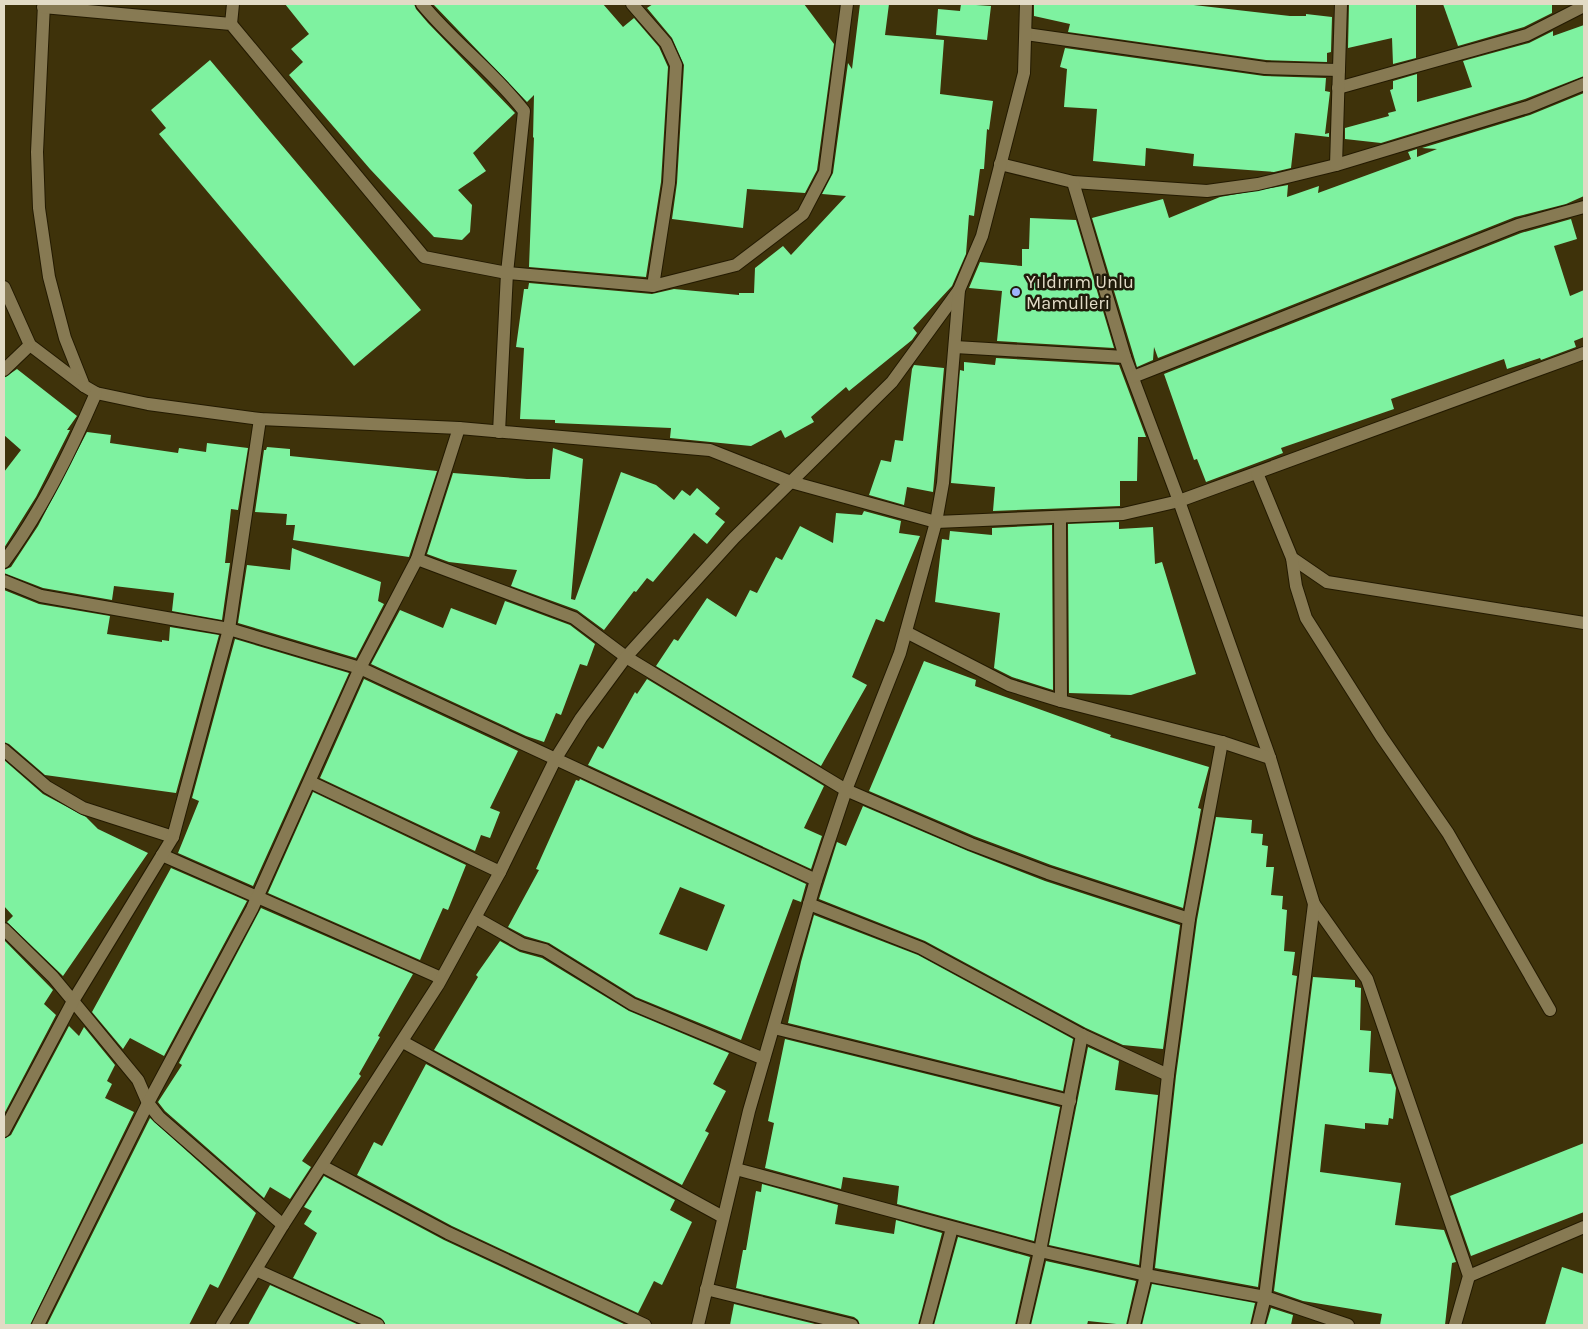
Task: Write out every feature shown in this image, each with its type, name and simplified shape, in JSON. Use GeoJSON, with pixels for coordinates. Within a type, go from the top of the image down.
{"type":"FeatureCollection","features":[{"type":"Feature","properties":{"kind":"street"},"geometry":{"type":"LineString","coordinates":[[231,24],[233,4]]}},
{"type":"Feature","properties":{"kind":"street"},"geometry":{"type":"LineString","coordinates":[[422,4],[509,92],[524,111],[507,273],[498,432]]}},
{"type":"Feature","properties":{"kind":"street"},"geometry":{"type":"LineString","coordinates":[[632,4],[666,43],[676,65],[669,183],[653,286]]}},
{"type":"Feature","properties":{"kind":"street"},"geometry":{"type":"LineString","coordinates":[[84,386],[65,338],[49,277],[39,208],[37,152],[43,6],[231,24],[424,257],[507,273],[653,286],[736,265],[803,214],[825,172],[847,4]]}},
{"type":"Feature","properties":{"kind":"street"},"geometry":{"type":"LineString","coordinates":[[222,1325],[283,1225],[403,1042],[441,978],[476,918],[556,758],[582,718],[626,657],[734,538],[892,382],[959,290],[982,236],[1024,73],[1026,4]]}},
{"type":"Feature","properties":{"kind":"street"},"geometry":{"type":"LineString","coordinates":[[1336,165],[1342,4]]}},
{"type":"Feature","properties":{"kind":"street"},"geometry":{"type":"LineString","coordinates":[[1338,88],[1527,35],[1584,6]]}},
{"type":"Feature","properties":{"kind":"street"},"geometry":{"type":"LineString","coordinates":[[1026,34],[1264,68],[1339,70]]}},
{"type":"Feature","properties":{"kind":"street"},"geometry":{"type":"LineString","coordinates":[[1000,164],[1073,182],[1207,191],[1258,184],[1336,165],[1528,107],[1584,84]]}},
{"type":"Feature","properties":{"kind":"street"},"geometry":{"type":"LineString","coordinates":[[1073,182],[1125,357],[1179,501],[1270,758],[1314,904],[1367,979],[1469,1276],[1455,1325]]}},
{"type":"Feature","properties":{"kind":"street"},"geometry":{"type":"LineString","coordinates":[[1133,377],[1518,225],[1584,207]]}},
{"type":"Feature","properties":{"kind":"street"},"geometry":{"type":"LineString","coordinates":[[4,287],[30,345],[96,393],[148,404],[260,419],[459,428],[710,450],[791,482],[936,522],[1123,514],[1179,501],[1584,353]]}},
{"type":"Feature","properties":{"kind":"street"},"geometry":{"type":"LineString","coordinates":[[698,1325],[749,1112],[816,880],[846,790],[906,632],[936,522],[943,482],[959,290]]}},
{"type":"Feature","properties":{"kind":"street"},"geometry":{"type":"LineString","coordinates":[[4,370],[30,345]]}},
{"type":"Feature","properties":{"kind":"street"},"geometry":{"type":"LineString","coordinates":[[955,347],[1125,357]]}},
{"type":"Feature","properties":{"kind":"street"},"geometry":{"type":"LineString","coordinates":[[4,562],[24,535],[67,460],[96,393]]}},
{"type":"Feature","properties":{"kind":"street"},"geometry":{"type":"LineString","coordinates":[[4,1131],[73,1001],[173,837],[229,629],[260,419]]}},
{"type":"Feature","properties":{"kind":"street"},"geometry":{"type":"LineString","coordinates":[[38,1325],[148,1103],[257,898],[360,668],[417,558],[459,428]]}},
{"type":"Feature","properties":{"kind":"street"},"geometry":{"type":"LineString","coordinates":[[1257,473],[1292,558],[1296,586],[1306,618],[1381,736],[1448,834],[1550,1010]]}},
{"type":"Feature","properties":{"kind":"street"},"geometry":{"type":"LineString","coordinates":[[1060,517],[1061,701]]}},
{"type":"Feature","properties":{"kind":"street"},"geometry":{"type":"LineString","coordinates":[[417,558],[574,618],[626,657],[846,790],[971,844],[1189,919]]}},
{"type":"Feature","properties":{"kind":"street"},"geometry":{"type":"LineString","coordinates":[[1292,558],[1327,582],[1584,623]]}},
{"type":"Feature","properties":{"kind":"street"},"geometry":{"type":"LineString","coordinates":[[4,581],[41,596],[229,629],[360,668],[816,880]]}},
{"type":"Feature","properties":{"kind":"street"},"geometry":{"type":"LineString","coordinates":[[906,632],[1009,685],[1061,701],[1222,742],[1270,758]]}},
{"type":"Feature","properties":{"kind":"street"},"geometry":{"type":"LineString","coordinates":[[1134,1325],[1146,1275],[1168,1075],[1189,919],[1222,742]]}},
{"type":"Feature","properties":{"kind":"street"},"geometry":{"type":"LineString","coordinates":[[4,750],[47,787],[83,808],[173,837]]}},
{"type":"Feature","properties":{"kind":"street"},"geometry":{"type":"LineString","coordinates":[[310,782],[500,872]]}},
{"type":"Feature","properties":{"kind":"street"},"geometry":{"type":"LineString","coordinates":[[162,855],[441,978]]}},
{"type":"Feature","properties":{"kind":"street"},"geometry":{"type":"LineString","coordinates":[[809,904],[921,948],[1082,1035],[1168,1075]]}},
{"type":"Feature","properties":{"kind":"street"},"geometry":{"type":"LineString","coordinates":[[1258,1325],[1265,1297],[1314,904]]}},
{"type":"Feature","properties":{"kind":"street"},"geometry":{"type":"LineString","coordinates":[[476,918],[522,944],[546,950],[632,1004],[764,1059]]}},
{"type":"Feature","properties":{"kind":"street"},"geometry":{"type":"LineString","coordinates":[[4,929],[53,977],[73,1001],[138,1080],[148,1103],[159,1117],[283,1225]]}},
{"type":"Feature","properties":{"kind":"street"},"geometry":{"type":"LineString","coordinates":[[774,1028],[1070,1101]]}},
{"type":"Feature","properties":{"kind":"street"},"geometry":{"type":"LineString","coordinates":[[1023,1325],[1040,1251],[1082,1035]]}},
{"type":"Feature","properties":{"kind":"street"},"geometry":{"type":"LineString","coordinates":[[403,1042],[723,1217]]}},
{"type":"Feature","properties":{"kind":"street"},"geometry":{"type":"LineString","coordinates":[[322,1166],[448,1233],[645,1325]]}},
{"type":"Feature","properties":{"kind":"street"},"geometry":{"type":"LineString","coordinates":[[736,1169],[1040,1251],[1146,1275],[1265,1297],[1348,1325]]}},
{"type":"Feature","properties":{"kind":"street"},"geometry":{"type":"LineString","coordinates":[[1469,1276],[1584,1227]]}},
{"type":"Feature","properties":{"kind":"street"},"geometry":{"type":"LineString","coordinates":[[926,1325],[952,1228]]}},
{"type":"Feature","properties":{"kind":"street"},"geometry":{"type":"LineString","coordinates":[[256,1270],[378,1325]]}},
{"type":"Feature","properties":{"kind":"street"},"geometry":{"type":"LineString","coordinates":[[706,1288],[852,1325]]}},
{"type":"Feature","properties":{"kind":"building"},"geometry":{"type":"Polygon","coordinates":[[[285,4],[414,4],[428,23],[515,113],[473,153],[486,171],[458,190],[472,205],[470,232],[462,240],[434,237],[370,169],[289,75],[303,62],[291,49],[309,34],[285,4]]]}},
{"type":"Feature","properties":{"kind":"building"},"geometry":{"type":"Polygon","coordinates":[[[433,4],[603,4],[623,27],[634,18],[659,47],[668,67],[661,182],[646,277],[529,267],[534,95],[527,102],[433,4]]]}},
{"type":"Feature","properties":{"kind":"building"},"geometry":{"type":"Polygon","coordinates":[[[653,4],[804,4],[834,44],[817,170],[805,193],[747,189],[743,228],[672,219],[677,183],[684,65],[672,38],[647,8],[653,4]]]}},
{"type":"Feature","properties":{"kind":"building"},"geometry":{"type":"Polygon","coordinates":[[[860,4],[889,4],[885,35],[944,40],[940,94],[993,101],[989,130],[987,129],[984,169],[980,169],[974,216],[969,215],[966,254],[952,286],[913,328],[917,333],[912,340],[849,391],[846,387],[811,417],[814,422],[785,438],[781,430],[751,446],[670,438],[671,428],[555,423],[555,420],[520,419],[524,348],[516,347],[524,289],[528,289],[529,283],[652,294],[674,289],[739,295],[739,293],[754,293],[755,268],[783,246],[791,255],[846,196],[822,194],[833,173],[848,63],[852,69],[860,4]]]}},
{"type":"Feature","properties":{"kind":"building"},"geometry":{"type":"Polygon","coordinates":[[[961,4],[991,6],[987,40],[936,35],[938,9],[960,11],[961,4]]]}},
{"type":"Feature","properties":{"kind":"building"},"geometry":{"type":"Polygon","coordinates":[[[1034,4],[1185,4],[1290,16],[1306,16],[1306,14],[1332,17],[1331,52],[1327,53],[1327,62],[1266,60],[1068,32],[1070,24],[1034,16],[1034,4]]]}},
{"type":"Feature","properties":{"kind":"building"},"geometry":{"type":"Polygon","coordinates":[[[1349,4],[1416,4],[1416,58],[1393,64],[1392,38],[1348,48],[1349,4]]]}},
{"type":"Feature","properties":{"kind":"building"},"geometry":{"type":"Polygon","coordinates":[[[1443,4],[1552,4],[1552,13],[1524,27],[1458,46],[1443,4]]]}},
{"type":"Feature","properties":{"kind":"building"},"geometry":{"type":"Polygon","coordinates":[[[1584,25],[1584,76],[1525,99],[1381,143],[1345,139],[1345,128],[1389,116],[1388,113],[1396,111],[1390,90],[1393,89],[1393,81],[1417,74],[1417,102],[1472,87],[1463,61],[1529,43],[1553,31],[1553,36],[1584,25]]]}},
{"type":"Feature","properties":{"kind":"building"},"geometry":{"type":"Polygon","coordinates":[[[1065,48],[1264,76],[1326,78],[1325,91],[1330,92],[1325,134],[1329,133],[1329,137],[1295,133],[1291,168],[1274,172],[1193,166],[1194,154],[1146,148],[1145,166],[1093,161],[1097,109],[1064,107],[1067,69],[1060,67],[1065,48]]]}},
{"type":"Feature","properties":{"kind":"building"},"geometry":{"type":"Polygon","coordinates":[[[210,60],[421,310],[354,366],[159,134],[166,128],[151,110],[210,60]]]}},
{"type":"Feature","properties":{"kind":"building"},"geometry":{"type":"Polygon","coordinates":[[[1584,93],[1584,196],[1566,204],[1515,217],[1158,358],[1154,347],[1153,360],[1137,367],[1092,218],[1163,199],[1169,218],[1220,197],[1288,185],[1287,197],[1319,186],[1318,193],[1411,159],[1408,152],[1417,149],[1417,157],[1437,149],[1422,148],[1530,115],[1584,93]]]}},
{"type":"Feature","properties":{"kind":"building"},"geometry":{"type":"Polygon","coordinates":[[[1030,218],[1076,220],[1114,348],[997,341],[1002,291],[969,288],[980,262],[1022,266],[1022,249],[1029,249],[1030,218]]]}},
{"type":"Feature","properties":{"kind":"building"},"geometry":{"type":"Polygon","coordinates":[[[1571,219],[1577,239],[1554,246],[1570,296],[1584,290],[1584,337],[1574,341],[1576,347],[1541,360],[1540,358],[1507,369],[1504,359],[1391,399],[1394,409],[1281,448],[1283,453],[1206,482],[1197,459],[1194,460],[1164,374],[1521,233],[1571,219]]]}},
{"type":"Feature","properties":{"kind":"building"},"geometry":{"type":"Polygon","coordinates":[[[996,358],[1119,365],[1146,437],[1138,437],[1137,481],[1120,481],[1120,506],[993,511],[995,487],[951,483],[960,370],[964,371],[964,362],[995,365],[996,358]]]}},
{"type":"Feature","properties":{"kind":"building"},"geometry":{"type":"Polygon","coordinates":[[[914,365],[944,368],[933,492],[907,487],[904,505],[869,495],[881,460],[891,462],[895,440],[903,441],[914,365]]]}},
{"type":"Feature","properties":{"kind":"building"},"geometry":{"type":"Polygon","coordinates":[[[17,369],[77,416],[67,430],[70,430],[36,497],[4,548],[4,472],[21,450],[4,435],[4,378],[17,369]]]}},
{"type":"Feature","properties":{"kind":"building"},"geometry":{"type":"Polygon","coordinates":[[[87,432],[111,435],[110,443],[178,453],[179,448],[206,452],[207,443],[248,448],[238,510],[231,509],[225,563],[230,563],[222,620],[172,611],[174,593],[114,586],[112,600],[43,588],[4,573],[4,570],[11,567],[38,526],[87,432]]]}},
{"type":"Feature","properties":{"kind":"building"},"geometry":{"type":"Polygon","coordinates":[[[267,447],[290,449],[290,456],[437,471],[409,557],[293,540],[295,525],[286,525],[287,514],[255,512],[264,450],[267,447]]]}},
{"type":"Feature","properties":{"kind":"building"},"geometry":{"type":"Polygon","coordinates":[[[553,448],[583,459],[571,599],[575,600],[621,472],[656,485],[674,500],[682,490],[690,496],[697,488],[720,508],[715,514],[725,522],[707,544],[694,533],[653,582],[647,578],[636,592],[634,591],[604,630],[577,610],[511,586],[517,570],[449,562],[427,554],[453,473],[550,479],[553,448]]]}},
{"type":"Feature","properties":{"kind":"building"},"geometry":{"type":"Polygon","coordinates":[[[864,511],[901,521],[899,533],[920,536],[884,622],[876,619],[852,677],[867,685],[821,766],[656,666],[674,639],[678,641],[707,598],[736,617],[750,590],[757,593],[776,557],[782,560],[800,526],[833,543],[836,513],[862,515],[864,511]]]}},
{"type":"Feature","properties":{"kind":"building"},"geometry":{"type":"Polygon","coordinates":[[[1119,522],[1119,529],[1153,527],[1155,564],[1162,562],[1196,674],[1131,695],[1069,693],[1068,524],[1119,522]]]}},
{"type":"Feature","properties":{"kind":"building"},"geometry":{"type":"Polygon","coordinates":[[[1052,525],[1053,690],[1012,677],[994,668],[1000,613],[935,602],[942,539],[949,540],[950,531],[992,535],[992,528],[1052,525]]]}},
{"type":"Feature","properties":{"kind":"building"},"geometry":{"type":"Polygon","coordinates":[[[292,548],[381,582],[378,601],[384,604],[356,658],[238,623],[247,565],[290,570],[292,548]]]}},
{"type":"Feature","properties":{"kind":"building"},"geometry":{"type":"Polygon","coordinates":[[[4,590],[39,604],[110,616],[107,634],[162,642],[162,640],[169,641],[170,627],[219,635],[176,793],[45,775],[9,744],[4,742],[4,590]]]}},
{"type":"Feature","properties":{"kind":"building"},"geometry":{"type":"Polygon","coordinates":[[[505,601],[570,625],[595,644],[587,666],[580,664],[561,715],[556,713],[544,742],[526,736],[371,664],[400,610],[443,628],[451,608],[496,625],[505,601]]]}},
{"type":"Feature","properties":{"kind":"building"},"geometry":{"type":"Polygon","coordinates":[[[235,639],[349,673],[253,886],[178,853],[199,801],[192,798],[235,639]]]}},
{"type":"Feature","properties":{"kind":"building"},"geometry":{"type":"Polygon","coordinates":[[[924,661],[976,680],[975,686],[1111,735],[1110,737],[1209,767],[1198,808],[1201,809],[1183,908],[1051,865],[974,836],[869,791],[924,661]]]}},
{"type":"Feature","properties":{"kind":"building"},"geometry":{"type":"Polygon","coordinates":[[[364,679],[518,751],[490,808],[500,812],[490,838],[481,835],[475,851],[320,778],[364,679]]]}},
{"type":"Feature","properties":{"kind":"building"},"geometry":{"type":"Polygon","coordinates":[[[647,679],[824,786],[804,828],[822,836],[811,869],[588,765],[598,746],[603,749],[635,692],[637,694],[647,679]]]}},
{"type":"Feature","properties":{"kind":"building"},"geometry":{"type":"Polygon","coordinates":[[[4,760],[43,794],[86,817],[98,829],[148,853],[63,976],[7,922],[13,916],[4,906],[4,760]]]}},
{"type":"Feature","properties":{"kind":"building"},"geometry":{"type":"Polygon","coordinates":[[[580,779],[806,884],[801,902],[793,899],[741,1040],[636,997],[549,943],[525,936],[508,927],[539,870],[536,869],[576,780],[579,781],[580,779]],[[680,887],[659,934],[707,951],[725,905],[680,887]]]}},
{"type":"Feature","properties":{"kind":"building"},"geometry":{"type":"Polygon","coordinates":[[[313,792],[466,865],[448,910],[443,908],[420,960],[268,893],[313,792]]]}},
{"type":"Feature","properties":{"kind":"building"},"geometry":{"type":"Polygon","coordinates":[[[863,806],[968,851],[1045,881],[1180,925],[1163,1049],[1123,1045],[1086,1028],[925,941],[819,899],[837,842],[846,846],[863,806]]]}},
{"type":"Feature","properties":{"kind":"building"},"geometry":{"type":"Polygon","coordinates":[[[1216,817],[1252,820],[1251,833],[1263,834],[1262,845],[1268,846],[1266,867],[1274,867],[1271,895],[1283,896],[1282,909],[1287,910],[1284,951],[1295,952],[1292,975],[1297,976],[1258,1287],[1155,1268],[1176,1076],[1197,920],[1216,817]]]}},
{"type":"Feature","properties":{"kind":"building"},"geometry":{"type":"Polygon","coordinates":[[[171,868],[247,901],[164,1056],[130,1038],[123,1049],[92,1012],[171,868]]]}},
{"type":"Feature","properties":{"kind":"building"},"geometry":{"type":"Polygon","coordinates":[[[261,908],[413,974],[378,1036],[380,1037],[359,1074],[361,1076],[302,1161],[311,1167],[290,1199],[270,1187],[264,1198],[165,1111],[158,1102],[182,1065],[179,1063],[261,908]]]}},
{"type":"Feature","properties":{"kind":"building"},"geometry":{"type":"Polygon","coordinates":[[[814,915],[918,955],[1073,1039],[1063,1091],[788,1023],[801,962],[814,915]]]}},
{"type":"Feature","properties":{"kind":"building"},"geometry":{"type":"Polygon","coordinates":[[[4,940],[53,990],[44,1004],[56,1015],[4,1114],[4,940]]]}},
{"type":"Feature","properties":{"kind":"building"},"geometry":{"type":"Polygon","coordinates":[[[500,941],[520,952],[542,958],[629,1011],[729,1053],[713,1084],[726,1091],[705,1131],[709,1133],[682,1185],[434,1050],[478,977],[476,975],[500,941]]]}},
{"type":"Feature","properties":{"kind":"building"},"geometry":{"type":"Polygon","coordinates":[[[1313,977],[1355,980],[1355,987],[1361,988],[1360,1030],[1371,1031],[1369,1072],[1391,1074],[1396,1088],[1393,1119],[1389,1118],[1388,1125],[1365,1123],[1365,1129],[1325,1124],[1320,1172],[1401,1183],[1395,1225],[1444,1230],[1456,1262],[1452,1263],[1445,1325],[1380,1325],[1382,1314],[1303,1301],[1274,1291],[1313,977]]]}},
{"type":"Feature","properties":{"kind":"building"},"geometry":{"type":"Polygon","coordinates":[[[69,1026],[79,1036],[84,1027],[115,1065],[107,1081],[112,1084],[105,1098],[134,1112],[30,1325],[4,1325],[4,1139],[11,1135],[69,1026]]]}},
{"type":"Feature","properties":{"kind":"building"},"geometry":{"type":"Polygon","coordinates":[[[785,1039],[1060,1107],[1034,1241],[897,1204],[899,1186],[843,1177],[841,1189],[765,1168],[774,1123],[768,1121],[785,1039]]]}},
{"type":"Feature","properties":{"kind":"building"},"geometry":{"type":"Polygon","coordinates":[[[1088,1047],[1119,1061],[1115,1090],[1158,1095],[1139,1265],[1049,1245],[1088,1047]]]}},
{"type":"Feature","properties":{"kind":"building"},"geometry":{"type":"Polygon","coordinates":[[[426,1064],[675,1200],[670,1210],[692,1222],[662,1285],[654,1281],[638,1313],[452,1226],[357,1175],[374,1142],[382,1146],[426,1064]]]}},
{"type":"Feature","properties":{"kind":"building"},"geometry":{"type":"Polygon","coordinates":[[[150,1118],[256,1213],[218,1288],[210,1284],[189,1325],[47,1325],[150,1118]]]}},
{"type":"Feature","properties":{"kind":"building"},"geometry":{"type":"Polygon","coordinates":[[[1584,1143],[1584,1212],[1471,1256],[1450,1196],[1584,1143]]]}},
{"type":"Feature","properties":{"kind":"building"},"geometry":{"type":"Polygon","coordinates":[[[324,1176],[444,1240],[626,1325],[386,1325],[381,1318],[293,1278],[317,1233],[304,1224],[312,1211],[304,1207],[324,1176]]]}},
{"type":"Feature","properties":{"kind":"building"},"geometry":{"type":"Polygon","coordinates":[[[762,1184],[838,1205],[835,1224],[894,1234],[896,1220],[942,1233],[918,1325],[860,1325],[854,1317],[736,1288],[743,1250],[746,1250],[756,1191],[761,1192],[762,1184]]]}},
{"type":"Feature","properties":{"kind":"building"},"geometry":{"type":"Polygon","coordinates":[[[958,1237],[1030,1257],[1015,1325],[934,1325],[958,1237]]]}},
{"type":"Feature","properties":{"kind":"building"},"geometry":{"type":"Polygon","coordinates":[[[1046,1261],[1136,1281],[1126,1325],[1088,1321],[1087,1325],[1031,1325],[1046,1261]]]}},
{"type":"Feature","properties":{"kind":"building"},"geometry":{"type":"Polygon","coordinates":[[[1562,1267],[1584,1274],[1584,1325],[1545,1325],[1562,1267]]]}},
{"type":"Feature","properties":{"kind":"building"},"geometry":{"type":"Polygon","coordinates":[[[1152,1284],[1255,1303],[1250,1325],[1142,1325],[1152,1284]]]}},
{"type":"Feature","properties":{"kind":"building"},"geometry":{"type":"Polygon","coordinates":[[[270,1285],[359,1325],[248,1325],[270,1285]]]}},
{"type":"Feature","properties":{"kind":"building"},"geometry":{"type":"Polygon","coordinates":[[[734,1304],[819,1325],[730,1325],[734,1304]]]}},
{"type":"Feature","properties":{"kind":"building"},"geometry":{"type":"Polygon","coordinates":[[[1271,1308],[1293,1315],[1291,1325],[1266,1325],[1271,1308]]]}},
{"type":"Feature","properties":{"kind":"place","name":"Yıldırım Unlu Mamulleri"},"geometry":{"type":"Point","coordinates":[1016,292]}}]}
